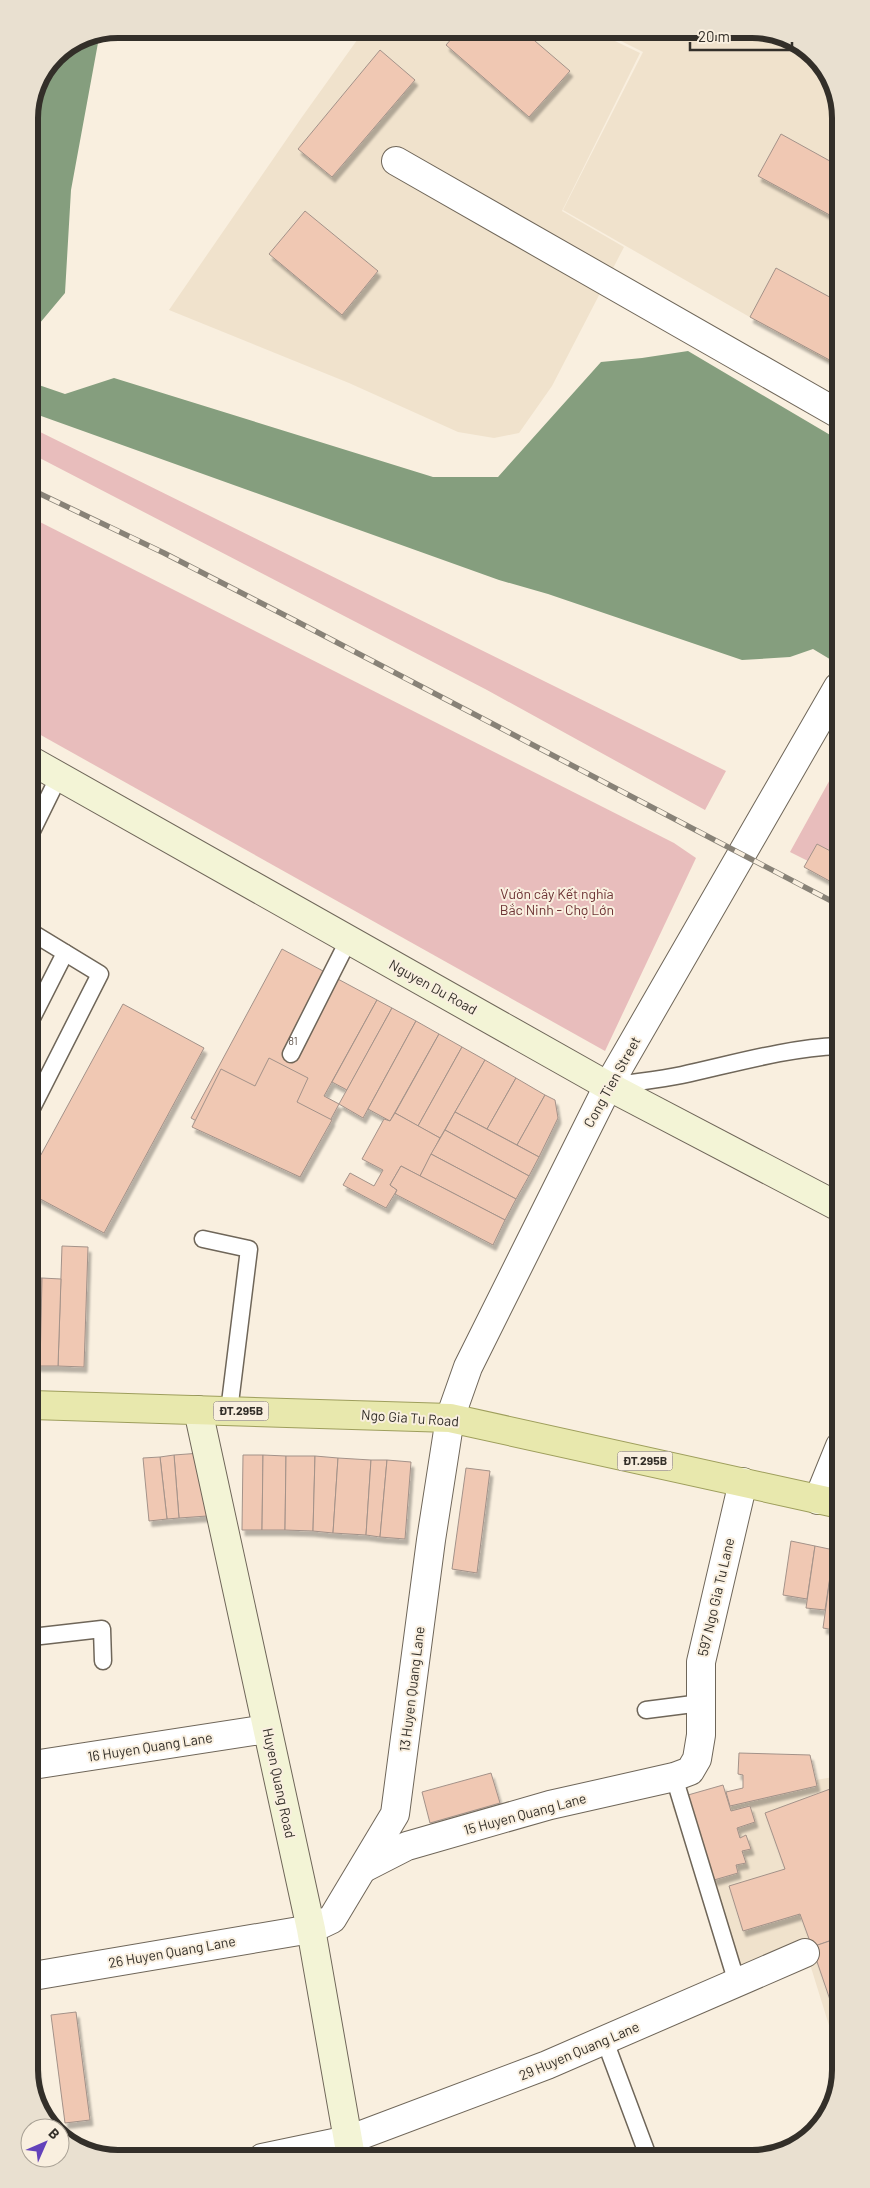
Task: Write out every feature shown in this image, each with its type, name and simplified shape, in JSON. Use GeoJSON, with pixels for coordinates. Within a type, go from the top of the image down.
{"type":"FeatureCollection","features":[{"type":"Feature","properties":{"kind":"main road","name":"Nguyen Du Road"},"geometry":{"type":"LineString","coordinates":[[38,764],[608,1086],[832,1203]]}},
{"type":"Feature","properties":{"kind":"main road","name":"Ngo Gia Tu Road"},"geometry":{"type":"LineString","coordinates":[[37,1405],[450,1418],[829,1502]]}},
{"type":"Feature","properties":{"kind":"main road","name":"Huyen Quang Road"},"geometry":{"type":"LineString","coordinates":[[198,1410],[311,1929],[350,2149]]}},
{"type":"Feature","properties":{"kind":"street"},"geometry":{"type":"LineString","coordinates":[[396,161],[832,410]]}},
{"type":"Feature","properties":{"kind":"street","name":"Cong Tien Street"},"geometry":{"type":"LineString","coordinates":[[450,1418],[468,1367],[608,1086],[832,698]]}},
{"type":"Feature","properties":{"kind":"street","name":"13 Huyen Quang Lane"},"geometry":{"type":"LineString","coordinates":[[311,1929],[332,1919],[390,1825],[398,1803],[431,1540],[450,1418]]}},
{"type":"Feature","properties":{"kind":"street","name":"597 Ngo Gia Tu Lane"},"geometry":{"type":"LineString","coordinates":[[682,1774],[697,1759],[701,1735],[701,1662],[743,1482]]}},
{"type":"Feature","properties":{"kind":"street"},"geometry":{"type":"LineString","coordinates":[[829,1502],[832,1487]]}},
{"type":"Feature","properties":{"kind":"street","name":"16 Huyen Quang Lane"},"geometry":{"type":"LineString","coordinates":[[37,1764],[267,1729]]}},
{"type":"Feature","properties":{"kind":"street","name":"15 Huyen Quang Lane"},"geometry":{"type":"LineString","coordinates":[[364,1868],[407,1846],[550,1806],[682,1774]]}},
{"type":"Feature","properties":{"kind":"street","name":"26 Huyen Quang Lane"},"geometry":{"type":"LineString","coordinates":[[37,1975],[311,1929]]}},
{"type":"Feature","properties":{"kind":"street","name":"29 Huyen Quang Lane"},"geometry":{"type":"LineString","coordinates":[[350,2149],[605,2041],[805,1953]]}},
{"type":"Feature","properties":{"kind":"lane"},"geometry":{"type":"LineString","coordinates":[[38,818],[59,776]]}},
{"type":"Feature","properties":{"kind":"lane"},"geometry":{"type":"LineString","coordinates":[[37,1097],[100,974],[38,936]]}},
{"type":"Feature","properties":{"kind":"lane"},"geometry":{"type":"LineString","coordinates":[[291,1054],[349,939]]}},
{"type":"Feature","properties":{"kind":"lane"},"geometry":{"type":"LineString","coordinates":[[38,1007],[65,953]]}},
{"type":"Feature","properties":{"kind":"lane"},"geometry":{"type":"LineString","coordinates":[[608,1086],[680,1076],[763,1057],[822,1046],[832,1046]]}},
{"type":"Feature","properties":{"kind":"lane"},"geometry":{"type":"LineString","coordinates":[[203,1239],[249,1249],[228,1411]]}},
{"type":"Feature","properties":{"kind":"lane"},"geometry":{"type":"LineString","coordinates":[[37,1636],[102,1629],[103,1661]]}},
{"type":"Feature","properties":{"kind":"lane"},"geometry":{"type":"LineString","coordinates":[[646,1710],[701,1703]]}},
{"type":"Feature","properties":{"kind":"lane"},"geometry":{"type":"LineString","coordinates":[[682,1774],[737,1983]]}},
{"type":"Feature","properties":{"kind":"lane"},"geometry":{"type":"LineString","coordinates":[[605,2041],[646,2150]]}},
{"type":"Feature","properties":{"kind":"shaded area"},"geometry":{"type":"Polygon","coordinates":[[[359,37],[608,38],[640,53],[562,211],[624,247],[552,386],[519,433],[494,438],[458,432],[349,383],[169,310],[359,37]]]}},
{"type":"Feature","properties":{"kind":"shaded area"},"geometry":{"type":"Polygon","coordinates":[[[615,38],[769,39],[793,48],[801,54],[816,69],[824,82],[832,107],[832,364],[563,210],[643,52],[615,38]]]}},
{"type":"Feature","properties":{"kind":"shaded area"},"geometry":{"type":"Polygon","coordinates":[[[99,40],[71,190],[65,293],[38,325],[38,112],[40,96],[54,69],[65,57],[77,48],[99,40]]]}},
{"type":"Feature","properties":{"kind":"shaded area"},"geometry":{"type":"Polygon","coordinates":[[[688,351],[832,436],[832,660],[813,649],[790,657],[742,660],[548,594],[499,580],[38,415],[38,385],[65,394],[114,378],[433,477],[498,477],[601,362],[688,351]]]}},
{"type":"Feature","properties":{"kind":"shaded area"},"geometry":{"type":"Polygon","coordinates":[[[832,1777],[832,2035],[809,1961],[742,1986],[672,1806],[832,1777]]]}},
{"type":"Feature","properties":{"kind":"green space"},"geometry":{"type":"Polygon","coordinates":[[[38,431],[726,771],[705,810],[487,690],[38,457],[38,431]]]}},
{"type":"Feature","properties":{"kind":"green space","name":"Vườn cây Kết nghĩa Bắc Ninh - Chợ Lớn"},"geometry":{"type":"Polygon","coordinates":[[[38,521],[674,843],[696,858],[605,1051],[38,733],[38,521]]]}},
{"type":"Feature","properties":{"kind":"green space"},"geometry":{"type":"Polygon","coordinates":[[[832,776],[832,852],[817,844],[808,861],[790,852],[832,776]]]}},
{"type":"Feature","properties":{"kind":"building"},"geometry":{"type":"Polygon","coordinates":[[[453,38],[531,38],[570,71],[529,117],[446,45],[453,38]]]}},
{"type":"Feature","properties":{"kind":"building"},"geometry":{"type":"Polygon","coordinates":[[[380,50],[415,80],[332,177],[298,149],[380,50]]]}},
{"type":"Feature","properties":{"kind":"building"},"geometry":{"type":"Polygon","coordinates":[[[781,134],[832,162],[832,216],[758,176],[781,134]]]}},
{"type":"Feature","properties":{"kind":"building"},"geometry":{"type":"Polygon","coordinates":[[[305,211],[378,271],[342,315],[269,254],[305,211]]]}},
{"type":"Feature","properties":{"kind":"building"},"geometry":{"type":"Polygon","coordinates":[[[776,268],[832,298],[832,361],[750,317],[776,268]]]}},
{"type":"Feature","properties":{"kind":"building"},"geometry":{"type":"Polygon","coordinates":[[[817,844],[832,852],[832,882],[804,867],[817,844]]]}},
{"type":"Feature","properties":{"kind":"building"},"geometry":{"type":"Polygon","coordinates":[[[282,949],[377,1000],[324,1096],[339,1104],[300,1177],[191,1118],[282,949]]]}},
{"type":"Feature","properties":{"kind":"building"},"geometry":{"type":"Polygon","coordinates":[[[377,1000],[392,1008],[347,1090],[332,1082],[377,1000]]]}},
{"type":"Feature","properties":{"kind":"building"},"geometry":{"type":"Polygon","coordinates":[[[123,1004],[204,1048],[104,1233],[37,1197],[37,1161],[123,1004]]]}},
{"type":"Feature","properties":{"kind":"building"},"geometry":{"type":"Polygon","coordinates":[[[392,1008],[416,1021],[363,1118],[339,1104],[392,1008]]]}},
{"type":"Feature","properties":{"kind":"building"},"geometry":{"type":"Polygon","coordinates":[[[416,1021],[439,1034],[390,1121],[368,1109],[416,1021]]]}},
{"type":"Feature","properties":{"kind":"building"},"geometry":{"type":"Polygon","coordinates":[[[439,1034],[462,1047],[418,1126],[395,1113],[439,1034]]]}},
{"type":"Feature","properties":{"kind":"building"},"geometry":{"type":"Polygon","coordinates":[[[462,1047],[485,1060],[440,1138],[418,1126],[462,1047]]]}},
{"type":"Feature","properties":{"kind":"building"},"geometry":{"type":"Polygon","coordinates":[[[269,1058],[308,1078],[297,1102],[332,1120],[300,1177],[192,1127],[221,1069],[255,1086],[269,1058]]]}},
{"type":"Feature","properties":{"kind":"building"},"geometry":{"type":"Polygon","coordinates":[[[485,1060],[516,1078],[487,1129],[455,1112],[485,1060]]]}},
{"type":"Feature","properties":{"kind":"building"},"geometry":{"type":"Polygon","coordinates":[[[516,1078],[545,1095],[517,1145],[487,1129],[516,1078]]]}},
{"type":"Feature","properties":{"kind":"building"},"geometry":{"type":"Polygon","coordinates":[[[545,1095],[555,1100],[558,1118],[539,1157],[517,1145],[545,1095]]]}},
{"type":"Feature","properties":{"kind":"building"},"geometry":{"type":"Polygon","coordinates":[[[455,1112],[539,1157],[529,1176],[445,1130],[455,1112]]]}},
{"type":"Feature","properties":{"kind":"building"},"geometry":{"type":"Polygon","coordinates":[[[395,1113],[440,1138],[420,1176],[401,1166],[390,1185],[397,1190],[386,1208],[343,1185],[350,1173],[374,1186],[383,1170],[362,1159],[384,1119],[390,1121],[395,1113]]]}},
{"type":"Feature","properties":{"kind":"building"},"geometry":{"type":"Polygon","coordinates":[[[445,1130],[529,1176],[516,1199],[431,1154],[445,1130]]]}},
{"type":"Feature","properties":{"kind":"building"},"geometry":{"type":"Polygon","coordinates":[[[431,1154],[516,1199],[505,1220],[420,1176],[431,1154]]]}},
{"type":"Feature","properties":{"kind":"building"},"geometry":{"type":"Polygon","coordinates":[[[401,1166],[505,1220],[493,1245],[395,1194],[397,1190],[390,1185],[401,1166]]]}},
{"type":"Feature","properties":{"kind":"building"},"geometry":{"type":"Polygon","coordinates":[[[62,1246],[88,1247],[84,1367],[58,1366],[62,1246]]]}},
{"type":"Feature","properties":{"kind":"building"},"geometry":{"type":"Polygon","coordinates":[[[37,1278],[42,1278],[40,1366],[37,1366],[37,1278]]]}},
{"type":"Feature","properties":{"kind":"building"},"geometry":{"type":"Polygon","coordinates":[[[42,1278],[61,1279],[58,1366],[40,1366],[42,1278]]]}},
{"type":"Feature","properties":{"kind":"building"},"geometry":{"type":"Polygon","coordinates":[[[201,1453],[207,1516],[179,1518],[174,1455],[201,1453]]]}},
{"type":"Feature","properties":{"kind":"building"},"geometry":{"type":"Polygon","coordinates":[[[174,1455],[179,1518],[167,1519],[160,1457],[174,1455]]]}},
{"type":"Feature","properties":{"kind":"building"},"geometry":{"type":"Polygon","coordinates":[[[243,1455],[263,1455],[262,1530],[242,1530],[243,1455]]]}},
{"type":"Feature","properties":{"kind":"building"},"geometry":{"type":"Polygon","coordinates":[[[263,1455],[286,1456],[285,1530],[262,1530],[263,1455]]]}},
{"type":"Feature","properties":{"kind":"building"},"geometry":{"type":"Polygon","coordinates":[[[286,1456],[315,1456],[313,1531],[285,1530],[286,1456]]]}},
{"type":"Feature","properties":{"kind":"building"},"geometry":{"type":"Polygon","coordinates":[[[315,1456],[338,1458],[333,1533],[313,1531],[315,1456]]]}},
{"type":"Feature","properties":{"kind":"building"},"geometry":{"type":"Polygon","coordinates":[[[160,1457],[167,1519],[149,1521],[143,1458],[160,1457]]]}},
{"type":"Feature","properties":{"kind":"building"},"geometry":{"type":"Polygon","coordinates":[[[338,1458],[371,1460],[366,1535],[333,1533],[338,1458]]]}},
{"type":"Feature","properties":{"kind":"building"},"geometry":{"type":"Polygon","coordinates":[[[371,1460],[387,1460],[380,1537],[366,1535],[371,1460]]]}},
{"type":"Feature","properties":{"kind":"building"},"geometry":{"type":"Polygon","coordinates":[[[387,1460],[411,1462],[405,1539],[380,1537],[387,1460]]]}},
{"type":"Feature","properties":{"kind":"building"},"geometry":{"type":"Polygon","coordinates":[[[466,1468],[490,1471],[477,1573],[452,1569],[466,1468]]]}},
{"type":"Feature","properties":{"kind":"building"},"geometry":{"type":"Polygon","coordinates":[[[791,1541],[815,1546],[807,1599],[783,1595],[791,1541]]]}},
{"type":"Feature","properties":{"kind":"building"},"geometry":{"type":"Polygon","coordinates":[[[815,1546],[832,1550],[832,1563],[825,1610],[806,1608],[815,1546]]]}},
{"type":"Feature","properties":{"kind":"building"},"geometry":{"type":"Polygon","coordinates":[[[832,1564],[832,1630],[823,1628],[832,1564]]]}},
{"type":"Feature","properties":{"kind":"building"},"geometry":{"type":"Polygon","coordinates":[[[739,1753],[810,1755],[817,1786],[730,1806],[726,1792],[743,1788],[743,1775],[738,1774],[739,1753]]]}},
{"type":"Feature","properties":{"kind":"building"},"geometry":{"type":"Polygon","coordinates":[[[491,1773],[500,1803],[430,1823],[422,1792],[491,1773]]]}},
{"type":"Feature","properties":{"kind":"building"},"geometry":{"type":"Polygon","coordinates":[[[723,1785],[731,1811],[750,1806],[755,1822],[737,1828],[740,1838],[746,1835],[751,1849],[742,1851],[746,1863],[736,1865],[738,1873],[714,1880],[688,1795],[723,1785]]]}},
{"type":"Feature","properties":{"kind":"building"},"geometry":{"type":"Polygon","coordinates":[[[832,1788],[832,1940],[812,1947],[800,1914],[743,1931],[729,1886],[785,1869],[765,1813],[832,1788]]]}},
{"type":"Feature","properties":{"kind":"building"},"geometry":{"type":"Polygon","coordinates":[[[832,1940],[832,2006],[812,1947],[832,1940]]]}},
{"type":"Feature","properties":{"kind":"building"},"geometry":{"type":"Polygon","coordinates":[[[76,2012],[90,2120],[70,2122],[70,2118],[64,2118],[51,2015],[76,2012]]]}},
{"type":"Feature","properties":{"kind":"railway"},"geometry":{"type":"LineString","coordinates":[[38,493],[164,553],[832,901]]}}]}
